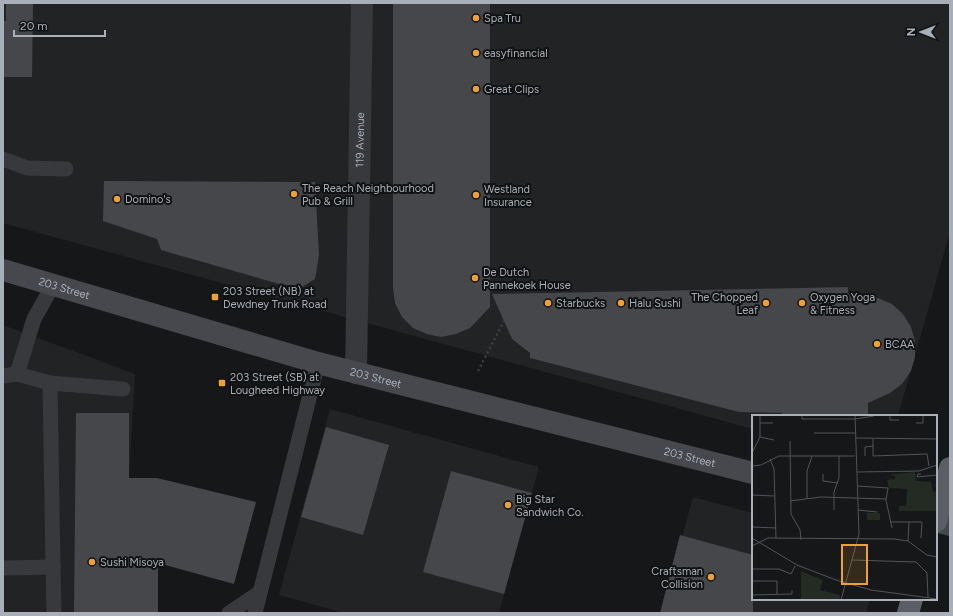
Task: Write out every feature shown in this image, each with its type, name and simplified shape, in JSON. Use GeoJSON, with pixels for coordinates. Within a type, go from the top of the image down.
{"type":"FeatureCollection","features":[{"type":"Feature","properties":{"kind":"highway"},"geometry":{"type":"LineString","coordinates":[[937,517],[950,468]]}},
{"type":"Feature","properties":{"kind":"highway"},"geometry":{"type":"LineString","coordinates":[[908,613],[912,600]]}},
{"type":"Feature","properties":{"kind":"main road","name":"203 Street"},"geometry":{"type":"LineString","coordinates":[[3,270],[318,363],[752,473]]}},
{"type":"Feature","properties":{"kind":"main road"},"geometry":{"type":"LineString","coordinates":[[937,521],[950,525]]}},
{"type":"Feature","properties":{"kind":"street","name":"119 Avenue"},"geometry":{"type":"LineString","coordinates":[[356,373],[362,3]]}},
{"type":"Feature","properties":{"kind":"lane"},"geometry":{"type":"LineString","coordinates":[[3,159],[27,168],[66,169]]}},
{"type":"Feature","properties":{"kind":"lane"},"geometry":{"type":"LineString","coordinates":[[53,285],[34,319],[10,375],[50,383],[123,389]]}},
{"type":"Feature","properties":{"kind":"lane"},"geometry":{"type":"LineString","coordinates":[[255,613],[318,363]]}},
{"type":"Feature","properties":{"kind":"lane"},"geometry":{"type":"LineString","coordinates":[[50,383],[54,613]]}},
{"type":"Feature","properties":{"kind":"lane"},"geometry":{"type":"LineString","coordinates":[[3,568],[53,567]]}},
{"type":"Feature","properties":{"kind":"lane"},"geometry":{"type":"LineString","coordinates":[[229,613],[259,593]]}},
{"type":"Feature","properties":{"kind":"path"},"geometry":{"type":"LineString","coordinates":[[478,371],[504,322]]}},
{"type":"Feature","properties":{"kind":"shaded area"},"geometry":{"type":"Polygon","coordinates":[[[3,3],[950,3],[950,232],[898,415],[752,415],[752,429],[3,223],[3,3]]]}},
{"type":"Feature","properties":{"kind":"shaded area"},"geometry":{"type":"Polygon","coordinates":[[[3,325],[135,374],[129,478],[126,613],[3,613],[3,325]]]}},
{"type":"Feature","properties":{"kind":"shaded area"},"geometry":{"type":"Polygon","coordinates":[[[330,409],[539,467],[499,613],[344,613],[279,595],[330,409]]]}},
{"type":"Feature","properties":{"kind":"shaded area","name":"Craftsman Collision"},"geometry":{"type":"Polygon","coordinates":[[[693,497],[752,513],[752,600],[870,600],[866,613],[661,613],[693,497]]]}},
{"type":"Feature","properties":{"kind":"building"},"geometry":{"type":"Polygon","coordinates":[[[393,3],[490,3],[490,307],[470,328],[456,334],[441,337],[427,334],[413,328],[402,317],[395,303],[393,288],[393,3]]]}},
{"type":"Feature","properties":{"kind":"building"},"geometry":{"type":"Polygon","coordinates":[[[6,4],[33,4],[32,77],[4,77],[3,21],[6,21],[6,4]]]}},
{"type":"Feature","properties":{"kind":"building"},"geometry":{"type":"Polygon","coordinates":[[[104,181],[315,182],[319,255],[315,279],[302,287],[279,284],[161,250],[157,239],[103,221],[104,181]]]}},
{"type":"Feature","properties":{"kind":"building"},"geometry":{"type":"Polygon","coordinates":[[[848,287],[848,293],[878,298],[892,304],[903,314],[911,327],[915,341],[915,357],[911,371],[902,384],[890,393],[868,403],[868,415],[782,415],[782,413],[739,412],[530,358],[530,353],[512,339],[492,294],[848,287]]]}},
{"type":"Feature","properties":{"kind":"building"},"geometry":{"type":"Polygon","coordinates":[[[76,413],[129,413],[129,478],[157,478],[256,502],[234,584],[158,563],[158,613],[74,613],[76,413]]]}},
{"type":"Feature","properties":{"kind":"building"},"geometry":{"type":"Polygon","coordinates":[[[326,427],[389,445],[363,535],[301,517],[326,427]]]}},
{"type":"Feature","properties":{"kind":"building"},"geometry":{"type":"Polygon","coordinates":[[[451,471],[532,493],[504,594],[423,572],[451,471]]]}},
{"type":"Feature","properties":{"kind":"building","name":"Craftsman Collision"},"geometry":{"type":"Polygon","coordinates":[[[680,535],[752,555],[753,613],[660,613],[680,535]]]}},
{"type":"Feature","properties":{"kind":"place","name":"Spa Tru"},"geometry":{"type":"Point","coordinates":[476,18]}},
{"type":"Feature","properties":{"kind":"place","name":"easyfinancial"},"geometry":{"type":"Point","coordinates":[476,53]}},
{"type":"Feature","properties":{"kind":"place","name":"Great Clips"},"geometry":{"type":"Point","coordinates":[476,89]}},
{"type":"Feature","properties":{"kind":"place","name":"The Reach Neighbourhood Pub & Grill"},"geometry":{"type":"Point","coordinates":[294,194]}},
{"type":"Feature","properties":{"kind":"place","name":"Westland Insurance"},"geometry":{"type":"Point","coordinates":[476,195]}},
{"type":"Feature","properties":{"kind":"place","name":"Domino's"},"geometry":{"type":"Point","coordinates":[117,199]}},
{"type":"Feature","properties":{"kind":"place","name":"De Dutch Pannekoek House"},"geometry":{"type":"Point","coordinates":[475,278]}},
{"type":"Feature","properties":{"kind":"place","name":"203 Street (NB) at Dewdney Trunk Road"},"geometry":{"type":"Point","coordinates":[215,297]}},
{"type":"Feature","properties":{"kind":"place","name":"Starbucks"},"geometry":{"type":"Point","coordinates":[548,303]}},
{"type":"Feature","properties":{"kind":"place","name":"Halu Sushi"},"geometry":{"type":"Point","coordinates":[621,303]}},
{"type":"Feature","properties":{"kind":"place","name":"The Chopped Leaf"},"geometry":{"type":"Point","coordinates":[766,303]}},
{"type":"Feature","properties":{"kind":"place","name":"Oxygen Yoga & Fitness"},"geometry":{"type":"Point","coordinates":[802,303]}},
{"type":"Feature","properties":{"kind":"place","name":"BCAA"},"geometry":{"type":"Point","coordinates":[877,344]}},
{"type":"Feature","properties":{"kind":"place","name":"203 Street (SB) at Lougheed Highway"},"geometry":{"type":"Point","coordinates":[222,383]}},
{"type":"Feature","properties":{"kind":"place","name":"Big Star Sandwich Co."},"geometry":{"type":"Point","coordinates":[508,505]}},
{"type":"Feature","properties":{"kind":"place","name":"Sushi Misoya"},"geometry":{"type":"Point","coordinates":[92,562]}},
{"type":"Feature","properties":{"kind":"place","name":"Craftsman Collision"},"geometry":{"type":"Point","coordinates":[711,577]}}]}
